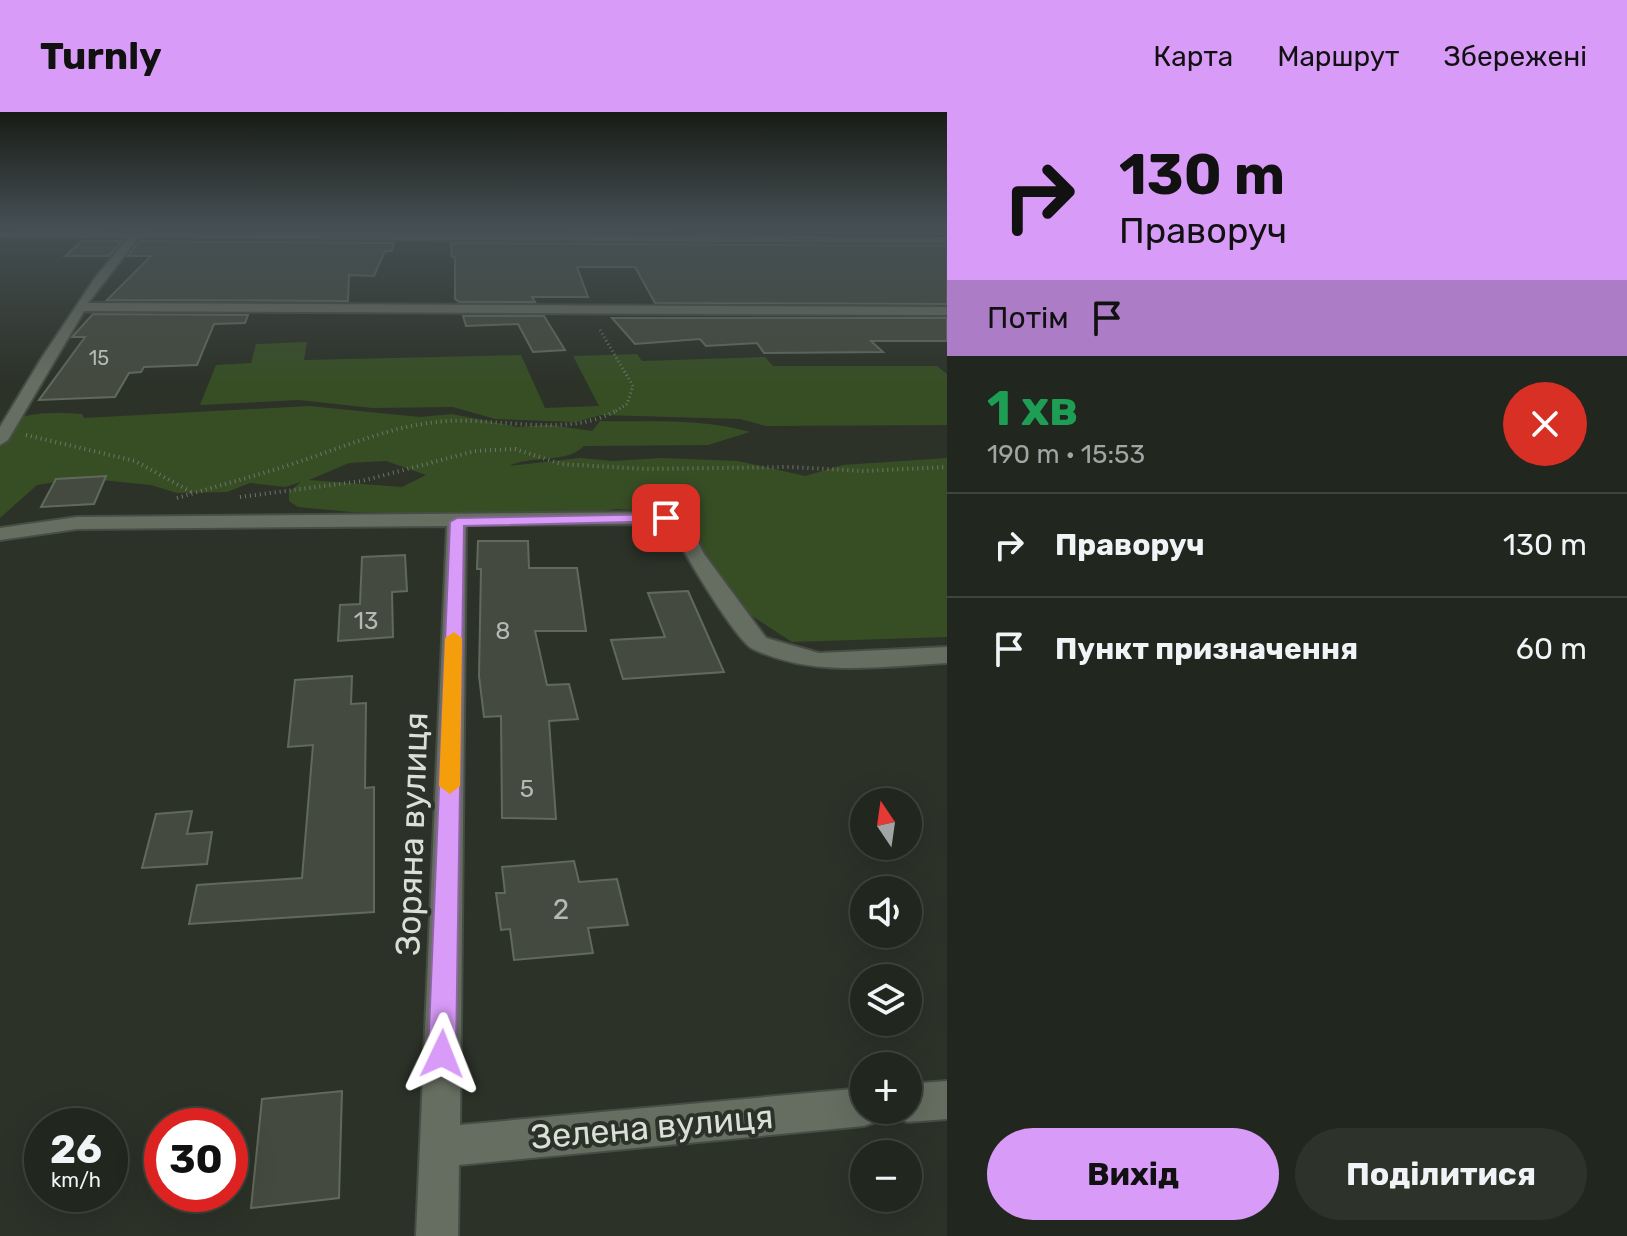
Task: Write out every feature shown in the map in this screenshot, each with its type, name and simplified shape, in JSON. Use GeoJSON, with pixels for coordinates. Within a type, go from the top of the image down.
{"type":"FeatureCollection","features":[{"type":"Feature","properties":{"kind":"street"},"geometry":{"type":"LineString","coordinates":[[3,435],[102,278]]}},
{"type":"Feature","properties":{"kind":"street"},"geometry":{"type":"LineString","coordinates":[[83,307],[947,311]]}},
{"type":"Feature","properties":{"kind":"street"},"geometry":{"type":"LineString","coordinates":[[0,534],[77,523],[666,518],[680,524],[694,555],[758,643],[819,661],[947,655]]}},
{"type":"Feature","properties":{"kind":"street","name":"Зоряна вулиця"},"geometry":{"type":"LineString","coordinates":[[437,1236],[457,522]]}},
{"type":"Feature","properties":{"kind":"street"},"geometry":{"type":"LineString","coordinates":[[922,1102],[947,1100]]}},
{"type":"Feature","properties":{"kind":"street","name":"Зелена вулиця"},"geometry":{"type":"LineString","coordinates":[[439,1147],[850,1108]]}},
{"type":"Feature","properties":{"kind":"path"},"geometry":{"type":"LineString","coordinates":[[167,501],[391,429],[449,421],[530,424],[600,420],[627,404],[633,386],[585,309]]}},
{"type":"Feature","properties":{"kind":"path"},"geometry":{"type":"LineString","coordinates":[[3,435],[127,458],[178,481],[193,493]]}},
{"type":"Feature","properties":{"kind":"path"},"geometry":{"type":"LineString","coordinates":[[240,497],[362,481],[475,451],[515,449],[561,464],[645,469],[791,467],[864,471],[947,467]]}},
{"type":"Feature","properties":{"kind":"green space"},"geometry":{"type":"Polygon","coordinates":[[[307,342],[304,360],[521,355],[545,408],[599,406],[573,356],[637,354],[642,361],[765,357],[773,366],[937,366],[947,374],[947,425],[766,426],[740,419],[601,415],[576,422],[495,419],[453,407],[372,408],[299,400],[200,405],[216,365],[251,363],[256,344],[307,342]]]}},
{"type":"Feature","properties":{"kind":"green space"},"geometry":{"type":"Polygon","coordinates":[[[309,406],[420,417],[452,414],[517,427],[550,425],[592,431],[600,421],[676,422],[750,432],[708,445],[584,446],[568,455],[509,466],[580,458],[613,461],[662,458],[738,461],[805,476],[843,465],[947,458],[947,637],[792,642],[746,612],[706,571],[682,513],[616,509],[559,518],[351,512],[298,507],[289,501],[289,492],[301,482],[285,487],[250,483],[227,492],[177,493],[151,485],[81,478],[37,485],[0,518],[0,431],[17,419],[38,414],[82,414],[84,418],[309,406]],[[386,461],[349,463],[309,480],[402,487],[426,475],[386,461]]]}},
{"type":"Feature","properties":{"kind":"building"},"geometry":{"type":"Polygon","coordinates":[[[129,278],[349,278],[348,301],[107,300],[129,278]]]}},
{"type":"Feature","properties":{"kind":"building"},"geometry":{"type":"Polygon","coordinates":[[[455,278],[581,278],[588,297],[532,297],[535,302],[459,302],[455,299],[455,278]]]}},
{"type":"Feature","properties":{"kind":"building"},"geometry":{"type":"Polygon","coordinates":[[[641,278],[947,278],[947,304],[655,303],[641,278]]]}},
{"type":"Feature","properties":{"kind":"building"},"geometry":{"type":"Polygon","coordinates":[[[93,314],[248,315],[245,323],[214,324],[197,365],[144,367],[141,372],[129,373],[115,397],[39,400],[85,337],[72,337],[93,314]]]}},
{"type":"Feature","properties":{"kind":"building"},"geometry":{"type":"Polygon","coordinates":[[[463,316],[544,316],[565,350],[533,352],[518,324],[466,326],[463,316]]]}},
{"type":"Feature","properties":{"kind":"building"},"geometry":{"type":"Polygon","coordinates":[[[612,318],[947,318],[947,341],[871,341],[883,352],[764,353],[757,343],[706,346],[700,339],[635,344],[612,318]]]}},
{"type":"Feature","properties":{"kind":"building"},"geometry":{"type":"Polygon","coordinates":[[[106,476],[94,504],[41,507],[56,479],[106,476]]]}},
{"type":"Feature","properties":{"kind":"building"},"geometry":{"type":"Polygon","coordinates":[[[478,541],[528,541],[529,568],[577,568],[586,631],[535,631],[547,685],[569,684],[578,719],[549,721],[556,819],[502,818],[501,716],[484,717],[479,676],[481,569],[477,569],[478,541]]]}},
{"type":"Feature","properties":{"kind":"building"},"geometry":{"type":"Polygon","coordinates":[[[405,555],[407,591],[392,592],[393,637],[338,641],[340,605],[360,604],[362,557],[405,555]]]}},
{"type":"Feature","properties":{"kind":"building"},"geometry":{"type":"Polygon","coordinates":[[[688,591],[724,672],[623,679],[611,640],[665,637],[648,593],[688,591]]]}},
{"type":"Feature","properties":{"kind":"building"},"geometry":{"type":"Polygon","coordinates":[[[352,676],[351,704],[366,703],[365,788],[374,787],[374,912],[189,924],[197,885],[302,878],[313,745],[288,747],[295,680],[352,676]]]}},
{"type":"Feature","properties":{"kind":"building"},"geometry":{"type":"Polygon","coordinates":[[[192,811],[187,834],[212,832],[207,864],[142,868],[156,814],[192,811]]]}},
{"type":"Feature","properties":{"kind":"building"},"geometry":{"type":"Polygon","coordinates":[[[574,861],[579,882],[617,879],[628,925],[588,928],[593,953],[514,960],[510,929],[501,930],[496,893],[505,893],[502,867],[574,861]]]}},
{"type":"Feature","properties":{"kind":"building"},"geometry":{"type":"Polygon","coordinates":[[[342,1091],[339,1198],[251,1208],[262,1099],[342,1091]]]}},
{"type":"Feature","properties":{"kind":"slow traffic"},"geometry":{"type":"LineString","coordinates":[[450,786],[454,638]]}},
{"type":"Feature","properties":{"kind":"route"},"geometry":{"type":"LineString","coordinates":[[442,1054],[457,522],[666,518]]}}]}
